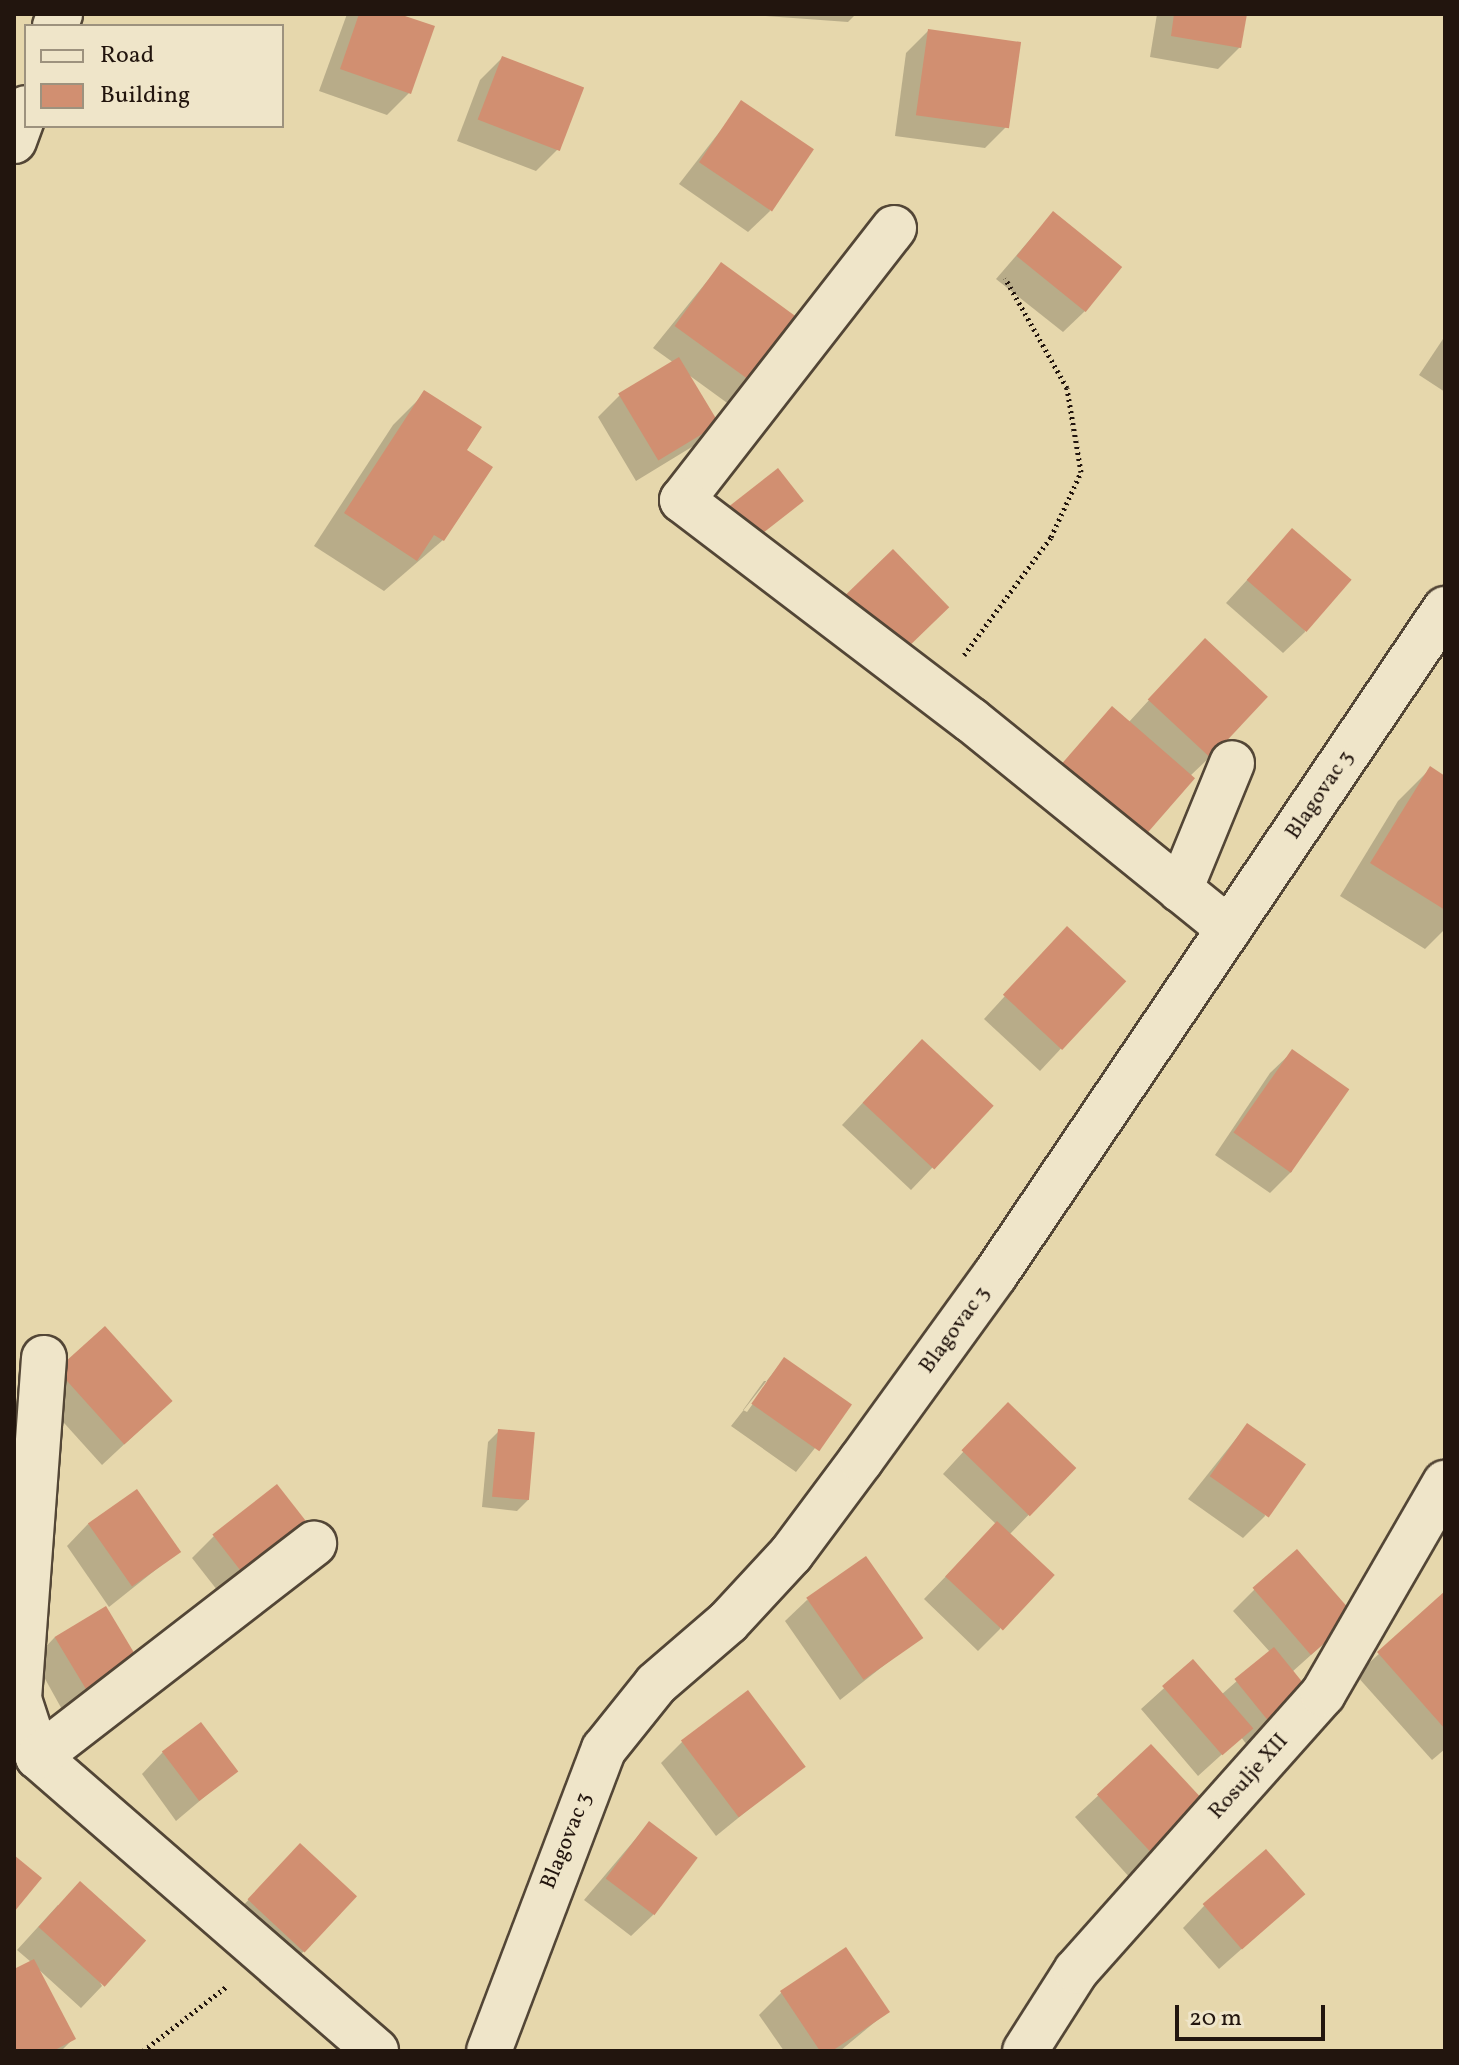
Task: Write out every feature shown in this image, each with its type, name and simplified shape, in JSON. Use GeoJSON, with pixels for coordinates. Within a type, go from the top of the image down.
{"type":"FeatureCollection","features":[{"type":"Feature","properties":{"kind":"street"},"geometry":{"type":"LineString","coordinates":[[14,141],[24,114]]}},
{"type":"Feature","properties":{"kind":"street"},"geometry":{"type":"LineString","coordinates":[[894,228],[682,500],[951,705],[1229,929]]}},
{"type":"Feature","properties":{"kind":"street","name":"Blagovac 3"},"geometry":{"type":"LineString","coordinates":[[489,2051],[604,1749],[656,1684],[728,1622],[791,1554],[995,1275],[1445,609]]}},
{"type":"Feature","properties":{"kind":"street"},"geometry":{"type":"LineString","coordinates":[[1180,890],[1232,763]]}},
{"type":"Feature","properties":{"kind":"street"},"geometry":{"type":"LineString","coordinates":[[44,1358],[19,1699],[38,1757],[269,1954],[376,2051]]}},
{"type":"Feature","properties":{"kind":"street","name":"Rosulje XII"},"geometry":{"type":"LineString","coordinates":[[1025,2051],[1076,1971],[1323,1694],[1445,1483]]}},
{"type":"Feature","properties":{"kind":"street"},"geometry":{"type":"LineString","coordinates":[[38,1757],[314,1544]]}},
{"type":"Feature","properties":{"kind":"path"},"geometry":{"type":"LineString","coordinates":[[951,705],[946,678],[1051,537],[1081,472],[1067,388],[1005,278]]}},
{"type":"Feature","properties":{"kind":"path"},"geometry":{"type":"LineString","coordinates":[[143,2051],[269,1954]]}},
{"type":"Feature","properties":{"kind":"building"},"geometry":{"type":"Polygon","coordinates":[[[359,14],[399,14],[435,26],[411,94],[340,69],[359,14]]]}},
{"type":"Feature","properties":{"kind":"building"},"geometry":{"type":"Polygon","coordinates":[[[1174,14],[1247,14],[1241,48],[1171,36],[1174,14]]]}},
{"type":"Feature","properties":{"kind":"building"},"geometry":{"type":"Polygon","coordinates":[[[928,29],[1021,42],[1009,128],[916,115],[928,29]]]}},
{"type":"Feature","properties":{"kind":"building"},"geometry":{"type":"Polygon","coordinates":[[[502,56],[584,88],[560,151],[478,119],[502,56]]]}},
{"type":"Feature","properties":{"kind":"building"},"geometry":{"type":"Polygon","coordinates":[[[741,100],[814,149],[772,211],[699,162],[741,100]]]}},
{"type":"Feature","properties":{"kind":"building"},"geometry":{"type":"Polygon","coordinates":[[[1053,211],[1122,267],[1086,312],[1016,256],[1053,211]]]}},
{"type":"Feature","properties":{"kind":"building"},"geometry":{"type":"Polygon","coordinates":[[[721,262],[801,320],[755,384],[675,326],[721,262]]]}},
{"type":"Feature","properties":{"kind":"building"},"geometry":{"type":"Polygon","coordinates":[[[679,357],[719,424],[658,460],[618,394],[679,357]]]}},
{"type":"Feature","properties":{"kind":"building"},"geometry":{"type":"Polygon","coordinates":[[[424,390],[482,427],[467,450],[493,467],[444,541],[434,535],[417,561],[344,513],[424,390]]]}},
{"type":"Feature","properties":{"kind":"building"},"geometry":{"type":"Polygon","coordinates":[[[778,468],[804,501],[753,540],[728,507],[778,468]]]}},
{"type":"Feature","properties":{"kind":"building"},"geometry":{"type":"Polygon","coordinates":[[[1292,528],[1352,580],[1306,632],[1247,580],[1292,528]]]}},
{"type":"Feature","properties":{"kind":"building"},"geometry":{"type":"Polygon","coordinates":[[[893,549],[949,607],[899,656],[843,598],[893,549]]]}},
{"type":"Feature","properties":{"kind":"building"},"geometry":{"type":"Polygon","coordinates":[[[1205,638],[1268,697],[1211,758],[1148,699],[1205,638]]]}},
{"type":"Feature","properties":{"kind":"building"},"geometry":{"type":"Polygon","coordinates":[[[1112,706],[1195,778],[1140,842],[1057,769],[1112,706]]]}},
{"type":"Feature","properties":{"kind":"building"},"geometry":{"type":"Polygon","coordinates":[[[1430,766],[1445,776],[1445,910],[1370,863],[1430,766]]]}},
{"type":"Feature","properties":{"kind":"building"},"geometry":{"type":"Polygon","coordinates":[[[1067,926],[1126,981],[1062,1050],[1003,995],[1067,926]]]}},
{"type":"Feature","properties":{"kind":"building"},"geometry":{"type":"Polygon","coordinates":[[[922,1039],[994,1106],[934,1169],[863,1103],[922,1039]]]}},
{"type":"Feature","properties":{"kind":"building"},"geometry":{"type":"Polygon","coordinates":[[[1292,1049],[1349,1089],[1291,1173],[1233,1133],[1292,1049]]]}},
{"type":"Feature","properties":{"kind":"building"},"geometry":{"type":"Polygon","coordinates":[[[105,1326],[173,1401],[124,1445],[57,1369],[105,1326]]]}},
{"type":"Feature","properties":{"kind":"building"},"geometry":{"type":"Polygon","coordinates":[[[784,1357],[852,1405],[819,1451],[751,1404],[784,1357]]]}},
{"type":"Feature","properties":{"kind":"building"},"geometry":{"type":"Polygon","coordinates":[[[1008,1402],[1076,1468],[1030,1516],[961,1450],[1008,1402]]]}},
{"type":"Feature","properties":{"kind":"building"},"geometry":{"type":"Polygon","coordinates":[[[1247,1423],[1306,1464],[1269,1518],[1210,1476],[1247,1423]]]}},
{"type":"Feature","properties":{"kind":"building"},"geometry":{"type":"Polygon","coordinates":[[[498,1429],[535,1432],[529,1500],[492,1497],[498,1429]]]}},
{"type":"Feature","properties":{"kind":"building"},"geometry":{"type":"Polygon","coordinates":[[[277,1484],[309,1525],[244,1575],[212,1534],[277,1484]]]}},
{"type":"Feature","properties":{"kind":"building"},"geometry":{"type":"Polygon","coordinates":[[[137,1489],[181,1552],[132,1586],[88,1523],[137,1489]]]}},
{"type":"Feature","properties":{"kind":"building"},"geometry":{"type":"Polygon","coordinates":[[[997,1521],[1055,1575],[1003,1630],[945,1577],[997,1521]]]}},
{"type":"Feature","properties":{"kind":"building"},"geometry":{"type":"Polygon","coordinates":[[[1297,1549],[1355,1616],[1311,1655],[1252,1588],[1297,1549]]]}},
{"type":"Feature","properties":{"kind":"building"},"geometry":{"type":"Polygon","coordinates":[[[866,1556],[923,1638],[864,1680],[806,1598],[866,1556]]]}},
{"type":"Feature","properties":{"kind":"building"},"geometry":{"type":"Polygon","coordinates":[[[1445,1591],[1445,1729],[1377,1652],[1445,1591]]]}},
{"type":"Feature","properties":{"kind":"building"},"geometry":{"type":"Polygon","coordinates":[[[106,1606],[139,1662],[88,1693],[55,1637],[106,1606]]]}},
{"type":"Feature","properties":{"kind":"building"},"geometry":{"type":"Polygon","coordinates":[[[1274,1647],[1314,1696],[1274,1728],[1234,1679],[1274,1647]]]}},
{"type":"Feature","properties":{"kind":"building"},"geometry":{"type":"Polygon","coordinates":[[[1193,1659],[1253,1728],[1222,1755],[1162,1686],[1193,1659]]]}},
{"type":"Feature","properties":{"kind":"building"},"geometry":{"type":"Polygon","coordinates":[[[748,1690],[806,1767],[739,1817],[681,1741],[748,1690]]]}},
{"type":"Feature","properties":{"kind":"building"},"geometry":{"type":"Polygon","coordinates":[[[201,1722],[238,1772],[199,1801],[162,1751],[201,1722]]]}},
{"type":"Feature","properties":{"kind":"building"},"geometry":{"type":"Polygon","coordinates":[[[1151,1744],[1210,1808],[1156,1858],[1097,1794],[1151,1744]]]}},
{"type":"Feature","properties":{"kind":"building"},"geometry":{"type":"Polygon","coordinates":[[[649,1821],[698,1858],[654,1915],[606,1879],[649,1821]]]}},
{"type":"Feature","properties":{"kind":"building"},"geometry":{"type":"Polygon","coordinates":[[[300,1843],[357,1896],[305,1953],[247,1899],[300,1843]]]}},
{"type":"Feature","properties":{"kind":"building"},"geometry":{"type":"Polygon","coordinates":[[[1266,1849],[1305,1894],[1242,1949],[1203,1904],[1266,1849]]]}},
{"type":"Feature","properties":{"kind":"building"},"geometry":{"type":"Polygon","coordinates":[[[14,1855],[42,1878],[14,1912],[14,1855]]]}},
{"type":"Feature","properties":{"kind":"building"},"geometry":{"type":"Polygon","coordinates":[[[80,1881],[146,1941],[105,1987],[39,1927],[80,1881]]]}},
{"type":"Feature","properties":{"kind":"building"},"geometry":{"type":"Polygon","coordinates":[[[846,1947],[890,2012],[832,2051],[820,2051],[780,1991],[846,1947]]]}},
{"type":"Feature","properties":{"kind":"building"},"geometry":{"type":"Polygon","coordinates":[[[34,1959],[76,2039],[53,2051],[14,2051],[14,1969],[34,1959]]]}}]}
